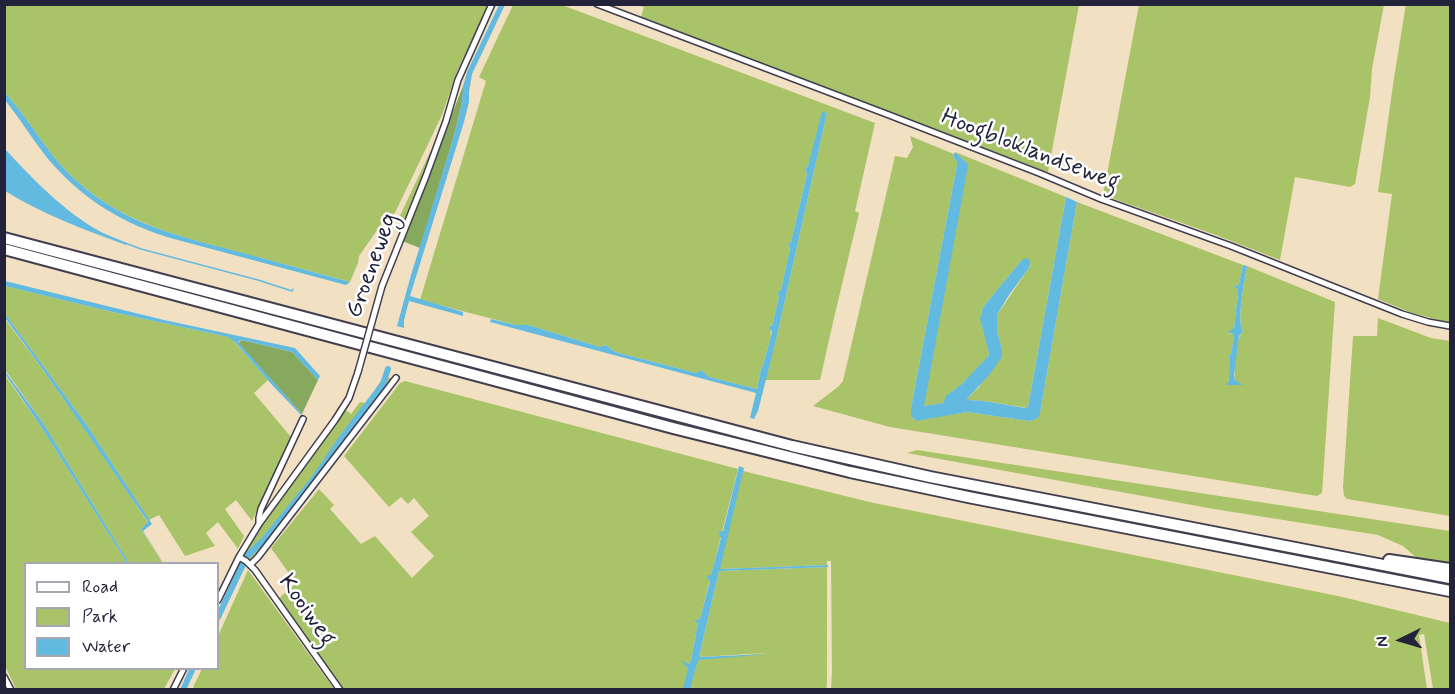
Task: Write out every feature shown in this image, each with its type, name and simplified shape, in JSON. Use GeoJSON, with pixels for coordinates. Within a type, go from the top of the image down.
{"type":"FeatureCollection","features":[{"type":"Feature","properties":{"kind":"highway"},"geometry":{"type":"LineString","coordinates":[[4,238],[781,444],[930,477],[1450,578]]}},
{"type":"Feature","properties":{"kind":"highway"},"geometry":{"type":"LineString","coordinates":[[4,249],[673,428],[850,472],[1450,591]]}},
{"type":"Feature","properties":{"kind":"highway"},"geometry":{"type":"LineString","coordinates":[[1276,544],[1450,569]]}},
{"type":"Feature","properties":{"kind":"highway"},"geometry":{"type":"LineString","coordinates":[[1400,581],[1450,597]]}},
{"type":"Feature","properties":{"kind":"street","name":"Groeneweg"},"geometry":{"type":"LineString","coordinates":[[219,598],[244,560],[259,524],[349,398],[381,286],[442,132],[458,81],[492,4]]}},
{"type":"Feature","properties":{"kind":"street","name":"Hoogbloklandseweg"},"geometry":{"type":"LineString","coordinates":[[597,4],[910,123],[1101,199],[1231,246],[1402,314],[1450,326]]}},
{"type":"Feature","properties":{"kind":"street","name":"Groeneweg"},"geometry":{"type":"LineString","coordinates":[[244,560],[258,557],[396,378]]}},
{"type":"Feature","properties":{"kind":"street","name":"Groeneweg"},"geometry":{"type":"LineString","coordinates":[[259,524],[261,509],[303,419]]}},
{"type":"Feature","properties":{"kind":"street","name":"Kooiweg"},"geometry":{"type":"LineString","coordinates":[[244,560],[340,690]]}},
{"type":"Feature","properties":{"kind":"street"},"geometry":{"type":"LineString","coordinates":[[173,690],[183,670]]}},
{"type":"Feature","properties":{"kind":"street"},"geometry":{"type":"LineString","coordinates":[[4,677],[11,690]]}},
{"type":"Feature","properties":{"kind":"green space"},"geometry":{"type":"Polygon","coordinates":[[[1406,4],[1450,5],[1450,323],[1412,313],[1378,299],[1392,194],[1378,192],[1406,4]]]}},
{"type":"Feature","properties":{"kind":"green space"},"geometry":{"type":"Polygon","coordinates":[[[5,5],[489,5],[458,69],[442,115],[392,219],[387,216],[359,256],[350,282],[151,226],[113,207],[77,181],[48,150],[5,93],[5,5]]]}},
{"type":"Feature","properties":{"kind":"green space"},"geometry":{"type":"Polygon","coordinates":[[[513,5],[562,5],[875,123],[855,211],[859,213],[820,380],[765,380],[827,113],[805,169],[807,174],[791,242],[788,244],[790,249],[781,290],[777,293],[779,296],[773,323],[770,326],[771,336],[757,389],[709,377],[701,370],[696,373],[615,352],[606,345],[600,347],[528,325],[516,325],[420,300],[486,81],[479,77],[513,5]]]}},
{"type":"Feature","properties":{"kind":"green space"},"geometry":{"type":"Polygon","coordinates":[[[637,5],[1079,5],[1048,172],[641,17],[644,7],[637,5]]]}},
{"type":"Feature","properties":{"kind":"green space"},"geometry":{"type":"Polygon","coordinates":[[[1139,5],[1384,5],[1355,184],[1350,187],[1295,177],[1280,260],[1103,195],[1139,5]]]}},
{"type":"Feature","properties":{"kind":"green space"},"geometry":{"type":"Polygon","coordinates":[[[465,81],[454,136],[420,248],[402,241],[465,81]]]}},
{"type":"Feature","properties":{"kind":"green space"},"geometry":{"type":"Polygon","coordinates":[[[441,130],[403,226],[397,222],[441,130]]]}},
{"type":"Feature","properties":{"kind":"green space"},"geometry":{"type":"Polygon","coordinates":[[[910,136],[954,154],[957,162],[911,408],[914,420],[967,412],[1029,421],[1036,419],[1040,413],[1077,202],[1243,265],[1239,284],[1234,287],[1238,293],[1234,328],[1229,333],[1234,337],[1231,354],[1228,357],[1230,359],[1230,379],[1227,384],[1237,382],[1235,380],[1235,361],[1238,340],[1243,331],[1240,318],[1247,266],[1335,302],[1322,493],[1317,496],[890,427],[813,406],[843,381],[895,156],[907,158],[913,147],[910,136]]]}},
{"type":"Feature","properties":{"kind":"green space"},"geometry":{"type":"Polygon","coordinates":[[[955,152],[1066,197],[1027,408],[967,400],[979,387],[1002,350],[997,330],[997,315],[1031,265],[1021,261],[983,307],[981,319],[989,355],[943,403],[923,405],[967,163],[955,152]]]}},
{"type":"Feature","properties":{"kind":"green space"},"geometry":{"type":"Polygon","coordinates":[[[5,286],[232,339],[268,380],[254,393],[291,437],[252,521],[236,500],[225,509],[244,536],[238,549],[218,522],[206,533],[215,546],[185,556],[159,515],[149,520],[86,424],[5,314],[5,286]]]}},
{"type":"Feature","properties":{"kind":"green space"},"geometry":{"type":"Polygon","coordinates":[[[4,318],[78,419],[148,523],[141,529],[162,562],[128,562],[43,423],[5,370],[4,318]]]}},
{"type":"Feature","properties":{"kind":"green space"},"geometry":{"type":"Polygon","coordinates":[[[1378,318],[1431,338],[1450,341],[1450,516],[1347,499],[1344,496],[1353,336],[1377,336],[1378,318]]]}},
{"type":"Feature","properties":{"kind":"green space"},"geometry":{"type":"Polygon","coordinates":[[[242,340],[292,352],[318,380],[302,414],[238,343],[242,340]]]}},
{"type":"Feature","properties":{"kind":"green space"},"geometry":{"type":"Polygon","coordinates":[[[4,374],[42,428],[126,562],[24,562],[24,670],[174,670],[164,689],[16,689],[5,666],[4,374]]]}},
{"type":"Feature","properties":{"kind":"green space"},"geometry":{"type":"Polygon","coordinates":[[[384,376],[393,379],[257,556],[249,560],[243,556],[253,537],[346,410],[351,414],[360,402],[366,403],[384,376]]]}},
{"type":"Feature","properties":{"kind":"green space"},"geometry":{"type":"Polygon","coordinates":[[[405,381],[738,469],[698,623],[691,661],[688,664],[691,669],[693,660],[767,653],[699,657],[719,571],[827,567],[826,690],[341,689],[277,600],[296,583],[271,548],[319,489],[334,505],[330,509],[361,544],[375,536],[412,578],[434,556],[411,532],[429,516],[414,498],[408,504],[401,497],[389,507],[344,456],[400,383],[405,381]]]}},
{"type":"Feature","properties":{"kind":"green space"},"geometry":{"type":"Polygon","coordinates":[[[917,450],[1450,531],[1450,563],[1418,559],[1403,546],[1378,535],[1214,509],[907,453],[917,450]]]}},
{"type":"Feature","properties":{"kind":"green space"},"geometry":{"type":"Polygon","coordinates":[[[743,471],[874,503],[1338,596],[1450,623],[1450,689],[1433,689],[1424,634],[1419,635],[1427,689],[831,689],[831,561],[827,561],[827,565],[719,569],[743,471]]]}},
{"type":"Feature","properties":{"kind":"green space"},"geometry":{"type":"Polygon","coordinates":[[[248,570],[334,689],[195,689],[193,687],[202,670],[219,670],[219,634],[248,570]]]}},
{"type":"Feature","properties":{"kind":"water"},"geometry":{"type":"Polygon","coordinates":[[[499,5],[505,5],[472,74],[464,122],[410,296],[463,312],[463,316],[409,301],[404,328],[397,326],[454,136],[467,72],[499,5]]]}},
{"type":"Feature","properties":{"kind":"water"},"geometry":{"type":"Polygon","coordinates":[[[5,93],[48,150],[67,171],[95,196],[115,209],[176,235],[350,282],[346,285],[174,239],[121,218],[75,186],[48,159],[5,100],[5,93]]]}},
{"type":"Feature","properties":{"kind":"water"},"geometry":{"type":"Polygon","coordinates":[[[822,112],[827,113],[776,340],[754,419],[750,418],[756,393],[490,322],[491,319],[516,325],[528,325],[600,347],[606,345],[615,352],[696,373],[701,370],[709,377],[757,389],[772,332],[769,328],[773,323],[779,296],[777,293],[781,290],[790,249],[788,244],[791,242],[807,174],[805,169],[808,166],[822,112]]]}},
{"type":"Feature","properties":{"kind":"water"},"geometry":{"type":"Polygon","coordinates":[[[4,148],[37,183],[61,204],[87,224],[127,243],[126,245],[49,214],[5,191],[4,148]]]}},
{"type":"Feature","properties":{"kind":"water"},"geometry":{"type":"Polygon","coordinates":[[[955,152],[968,166],[924,406],[943,403],[946,396],[963,383],[989,355],[980,319],[983,307],[1026,258],[1030,262],[1029,268],[997,315],[1002,357],[967,399],[1028,407],[1066,197],[1077,202],[1040,413],[1033,420],[967,412],[916,421],[911,416],[957,165],[953,156],[955,152]]]}},
{"type":"Feature","properties":{"kind":"water"},"geometry":{"type":"Polygon","coordinates":[[[1243,265],[1247,266],[1240,318],[1243,331],[1239,336],[1234,375],[1235,380],[1243,385],[1226,385],[1229,381],[1230,359],[1228,357],[1231,354],[1234,337],[1228,332],[1234,328],[1238,293],[1234,287],[1239,284],[1243,265]]]}},
{"type":"Feature","properties":{"kind":"water"},"geometry":{"type":"Polygon","coordinates":[[[5,281],[164,320],[295,348],[320,376],[318,380],[292,352],[242,340],[238,342],[301,415],[228,337],[5,286],[5,281]]]}},
{"type":"Feature","properties":{"kind":"water"},"geometry":{"type":"Polygon","coordinates":[[[5,314],[86,424],[152,524],[143,531],[163,562],[141,529],[148,522],[5,318],[5,314]]]}},
{"type":"Feature","properties":{"kind":"water"},"geometry":{"type":"Polygon","coordinates":[[[4,370],[43,423],[128,562],[126,562],[4,370]]]}},
{"type":"Feature","properties":{"kind":"water"},"geometry":{"type":"Polygon","coordinates":[[[739,466],[744,468],[720,569],[828,565],[828,567],[719,571],[699,657],[768,654],[698,660],[690,689],[683,689],[688,669],[681,660],[688,664],[691,661],[698,623],[694,620],[700,619],[710,581],[706,576],[711,575],[721,538],[718,532],[723,531],[739,466]]]}},
{"type":"Feature","properties":{"kind":"waterway"},"geometry":{"type":"LineString","coordinates":[[125,243],[292,291],[293,289]]}},
{"type":"Feature","properties":{"kind":"waterway"},"geometry":{"type":"LineString","coordinates":[[219,615],[247,556],[264,540],[314,479],[383,384],[388,369]]}},
{"type":"Feature","properties":{"kind":"waterway"},"geometry":{"type":"LineString","coordinates":[[183,690],[192,670]]}}]}
